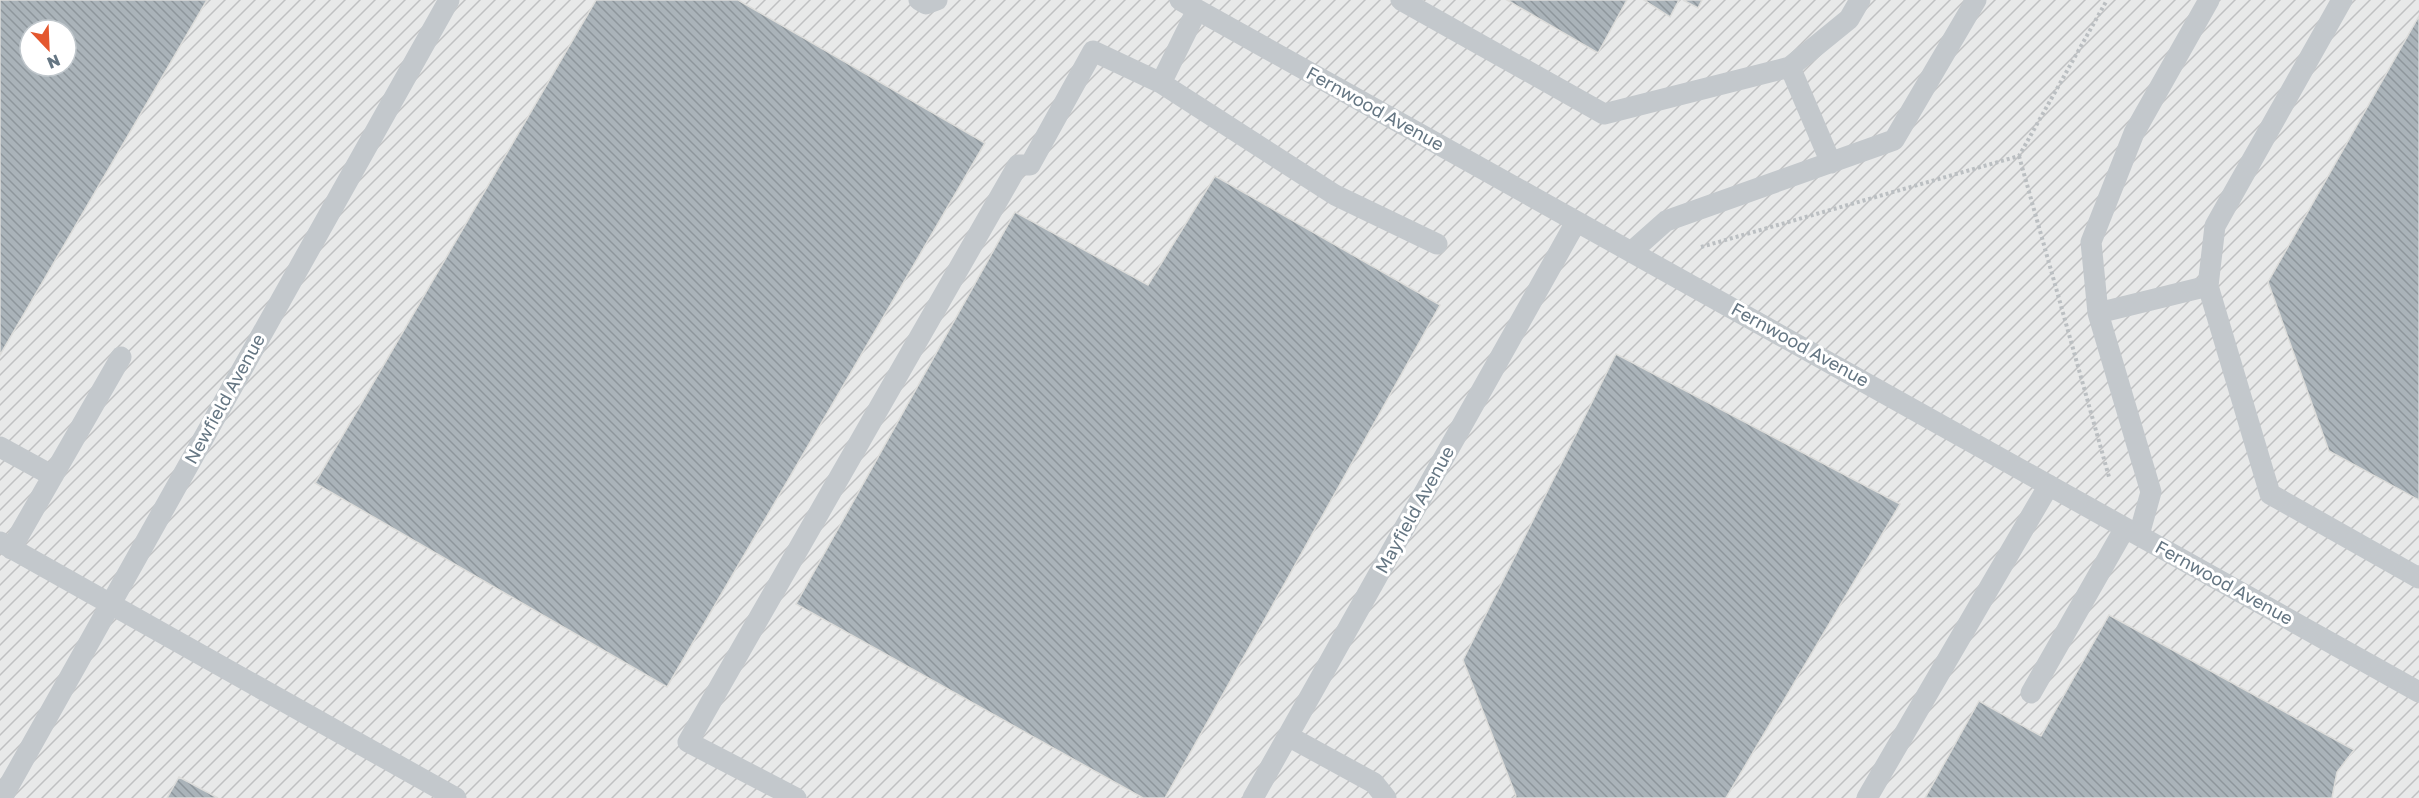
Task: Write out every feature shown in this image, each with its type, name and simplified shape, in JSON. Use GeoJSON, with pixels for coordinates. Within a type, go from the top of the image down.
{"type":"FeatureCollection","features":[{"type":"Feature","properties":{"kind":"lane","name":"Newfield Avenue"},"geometry":{"type":"LineString","coordinates":[[2,798],[449,0]]}},
{"type":"Feature","properties":{"kind":"lane"},"geometry":{"type":"LineString","coordinates":[[919,0],[926,4],[937,0]]}},
{"type":"Feature","properties":{"kind":"lane"},"geometry":{"type":"LineString","coordinates":[[1401,0],[1605,114],[1790,67],[1849,19],[1860,0]]}},
{"type":"Feature","properties":{"kind":"lane"},"geometry":{"type":"LineString","coordinates":[[1631,252],[1666,221],[1894,140],[1976,0]]}},
{"type":"Feature","properties":{"kind":"lane"},"geometry":{"type":"LineString","coordinates":[[2031,693],[2132,531],[2151,492],[2098,313],[2091,242],[2134,133],[2209,0]]}},
{"type":"Feature","properties":{"kind":"lane"},"geometry":{"type":"LineString","coordinates":[[2343,0],[2215,226],[2208,286],[2270,494],[2419,578]]}},
{"type":"Feature","properties":{"kind":"lane"},"geometry":{"type":"LineString","coordinates":[[1161,83],[1189,5]]}},
{"type":"Feature","properties":{"kind":"lane","name":"Fernwood Avenue"},"geometry":{"type":"LineString","coordinates":[[1189,5],[2419,692]]}},
{"type":"Feature","properties":{"kind":"lane"},"geometry":{"type":"LineString","coordinates":[[796,798],[688,742],[1018,165],[1030,165],[1093,51],[1161,83],[1335,195],[1437,244]]}},
{"type":"Feature","properties":{"kind":"lane"},"geometry":{"type":"LineString","coordinates":[[1790,67],[1831,163]]}},
{"type":"Feature","properties":{"kind":"lane","name":"Mayfield Avenue"},"geometry":{"type":"LineString","coordinates":[[1253,798],[1576,222]]}},
{"type":"Feature","properties":{"kind":"lane"},"geometry":{"type":"LineString","coordinates":[[2098,313],[2208,286]]}},
{"type":"Feature","properties":{"kind":"lane"},"geometry":{"type":"LineString","coordinates":[[121,357],[53,476],[6,546],[456,798]]}},
{"type":"Feature","properties":{"kind":"lane"},"geometry":{"type":"LineString","coordinates":[[0,447],[53,476]]}},
{"type":"Feature","properties":{"kind":"lane"},"geometry":{"type":"LineString","coordinates":[[1867,798],[2049,485]]}},
{"type":"Feature","properties":{"kind":"lane"},"geometry":{"type":"LineString","coordinates":[[1288,736],[1374,783],[1386,798]]}},
{"type":"Feature","properties":{"kind":"path"},"geometry":{"type":"LineString","coordinates":[[1701,248],[2019,156],[2107,0]]}},
{"type":"Feature","properties":{"kind":"path"},"geometry":{"type":"LineString","coordinates":[[2019,156],[2109,477]]}},
{"type":"Feature","properties":{"kind":"shaded area"},"geometry":{"type":"Polygon","coordinates":[[[0,0],[2419,0],[2419,798],[0,798],[0,0]]]}},
{"type":"Feature","properties":{"kind":"building"},"geometry":{"type":"Polygon","coordinates":[[[0,0],[207,0],[0,355],[0,0]]]}},
{"type":"Feature","properties":{"kind":"building"},"geometry":{"type":"Polygon","coordinates":[[[596,0],[738,0],[985,143],[667,687],[315,483],[596,0]]]}},
{"type":"Feature","properties":{"kind":"building"},"geometry":{"type":"Polygon","coordinates":[[[1507,0],[1627,0],[1598,53],[1507,0]]]}},
{"type":"Feature","properties":{"kind":"building"},"geometry":{"type":"Polygon","coordinates":[[[1644,0],[1679,0],[1670,17],[1644,0]]]}},
{"type":"Feature","properties":{"kind":"building"},"geometry":{"type":"Polygon","coordinates":[[[1683,0],[1702,0],[1698,8],[1683,0]]]}},
{"type":"Feature","properties":{"kind":"building"},"geometry":{"type":"Polygon","coordinates":[[[2419,16],[2419,500],[2329,451],[2268,282],[2419,16]]]}},
{"type":"Feature","properties":{"kind":"building"},"geometry":{"type":"Polygon","coordinates":[[[1215,176],[1440,305],[1165,798],[1143,798],[796,604],[1015,212],[1148,285],[1215,176]]]}},
{"type":"Feature","properties":{"kind":"building"},"geometry":{"type":"Polygon","coordinates":[[[1616,354],[1900,504],[1726,798],[1514,798],[1516,796],[1463,660],[1616,354]]]}},
{"type":"Feature","properties":{"kind":"building"},"geometry":{"type":"Polygon","coordinates":[[[2109,615],[2354,750],[2337,772],[2332,798],[1925,798],[1979,701],[2041,736],[2109,615]]]}},
{"type":"Feature","properties":{"kind":"building"},"geometry":{"type":"Polygon","coordinates":[[[179,777],[218,798],[167,798],[179,777]]]}}]}
